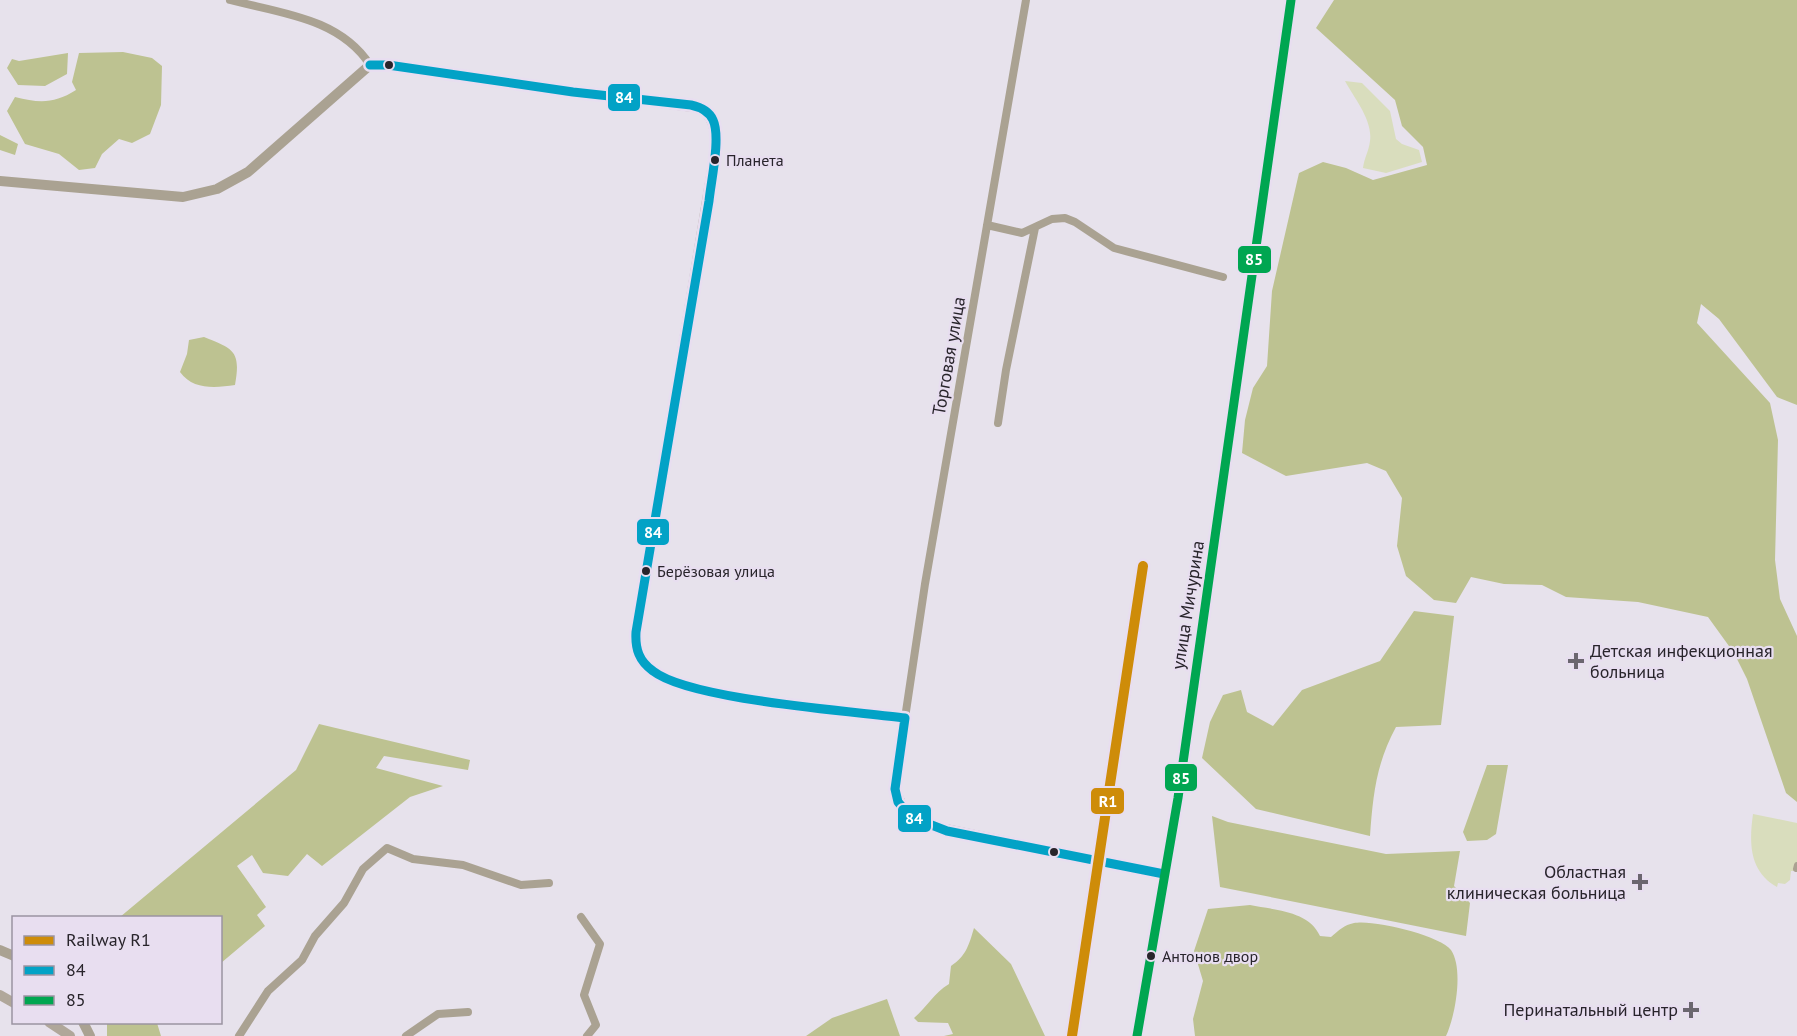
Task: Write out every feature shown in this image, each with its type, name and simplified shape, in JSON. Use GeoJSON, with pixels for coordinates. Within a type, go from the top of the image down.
{"type":"FeatureCollection","features":[{"type":"Feature","properties":{"kind":"main road"},"geometry":{"type":"LineString","coordinates":[[51,1024],[70,1036]]}},
{"type":"Feature","properties":{"kind":"street"},"geometry":{"type":"LineString","coordinates":[[230,0],[322,24],[337,31],[354,44],[370,65]]}},
{"type":"Feature","properties":{"kind":"street","name":"Торговая улица"},"geometry":{"type":"LineString","coordinates":[[906,718],[925,584],[1026,0]]}},
{"type":"Feature","properties":{"kind":"street","name":"улица Мичурина"},"geometry":{"type":"LineString","coordinates":[[1137,1036],[1222,495],[1291,0]]}},
{"type":"Feature","properties":{"kind":"street"},"geometry":{"type":"LineString","coordinates":[[0,181],[168,197],[201,195],[234,182],[248,172],[370,65],[388,65],[701,108],[713,120],[715,135],[709,201],[636,632],[637,652],[654,672],[687,687],[741,697],[906,718],[895,789],[898,802],[911,817],[947,831],[1164,874]]}},
{"type":"Feature","properties":{"kind":"street"},"geometry":{"type":"LineString","coordinates":[[987,225],[1022,233],[1052,219],[1065,218],[1075,222],[1113,248],[1223,276]]}},
{"type":"Feature","properties":{"kind":"street"},"geometry":{"type":"LineString","coordinates":[[998,423],[1005,370],[1035,228]]}},
{"type":"Feature","properties":{"kind":"street"},"geometry":{"type":"LineString","coordinates":[[239,1036],[268,991],[302,960],[315,936],[340,909],[363,870],[387,849],[413,859],[464,865],[521,885],[549,883]]}},
{"type":"Feature","properties":{"kind":"street"},"geometry":{"type":"LineString","coordinates":[[581,917],[600,944],[584,995],[596,1025],[587,1036]]}},
{"type":"Feature","properties":{"kind":"street"},"geometry":{"type":"LineString","coordinates":[[406,1036],[438,1014],[468,1012]]}},
{"type":"Feature","properties":{"kind":"green space"},"geometry":{"type":"Polygon","coordinates":[[[1334,0],[1797,0],[1797,405],[1777,397],[1719,319],[1701,304],[1697,323],[1770,403],[1778,440],[1775,560],[1780,599],[1797,636],[1797,802],[1786,793],[1747,679],[1734,653],[1708,617],[1638,602],[1566,597],[1542,585],[1504,584],[1471,577],[1456,603],[1434,600],[1406,576],[1397,546],[1402,498],[1386,471],[1367,463],[1286,476],[1242,453],[1245,420],[1253,388],[1267,366],[1272,291],[1299,173],[1323,162],[1346,168],[1373,180],[1427,165],[1423,147],[1402,126],[1395,100],[1316,28],[1334,0]]]}},
{"type":"Feature","properties":{"kind":"green space"},"geometry":{"type":"Polygon","coordinates":[[[123,52],[152,58],[162,66],[161,105],[150,134],[132,143],[119,139],[102,154],[95,168],[79,170],[59,154],[25,144],[7,111],[15,97],[39,101],[61,98],[76,90],[72,82],[79,53],[123,52]]]}},
{"type":"Feature","properties":{"kind":"green space"},"geometry":{"type":"Polygon","coordinates":[[[68,53],[67,74],[45,86],[18,85],[7,68],[12,59],[19,61],[68,53]]]}},
{"type":"Feature","properties":{"kind":"green space"},"geometry":{"type":"Polygon","coordinates":[[[1345,81],[1362,83],[1390,111],[1396,139],[1402,144],[1419,150],[1422,162],[1386,173],[1363,168],[1370,141],[1369,125],[1345,81]]]}},
{"type":"Feature","properties":{"kind":"green space"},"geometry":{"type":"Polygon","coordinates":[[[0,135],[18,144],[15,155],[0,150],[0,135]]]}},
{"type":"Feature","properties":{"kind":"green space"},"geometry":{"type":"Polygon","coordinates":[[[204,337],[229,348],[233,353],[237,365],[235,385],[212,387],[198,385],[185,378],[180,372],[187,354],[189,340],[204,337]]]}},
{"type":"Feature","properties":{"kind":"green space"},"geometry":{"type":"Polygon","coordinates":[[[1414,611],[1454,616],[1441,725],[1396,727],[1380,767],[1370,836],[1256,809],[1202,758],[1210,722],[1223,695],[1241,690],[1247,712],[1273,726],[1302,690],[1380,661],[1414,611]]]}},
{"type":"Feature","properties":{"kind":"green space"},"geometry":{"type":"Polygon","coordinates":[[[319,724],[470,760],[468,770],[384,756],[376,768],[443,786],[410,797],[322,866],[307,854],[288,876],[263,873],[252,855],[237,866],[266,907],[257,915],[265,926],[222,962],[222,916],[121,916],[296,770],[319,724]]]}},
{"type":"Feature","properties":{"kind":"green space"},"geometry":{"type":"Polygon","coordinates":[[[1487,765],[1508,765],[1496,834],[1487,840],[1467,841],[1463,832],[1487,765]]]}},
{"type":"Feature","properties":{"kind":"green space"},"geometry":{"type":"Polygon","coordinates":[[[1753,814],[1797,823],[1797,871],[1791,871],[1790,880],[1785,884],[1778,883],[1777,887],[1761,873],[1756,865],[1751,846],[1753,814]]]}},
{"type":"Feature","properties":{"kind":"green space"},"geometry":{"type":"Polygon","coordinates":[[[1212,816],[1228,822],[1386,854],[1460,851],[1454,886],[1470,903],[1466,936],[1220,887],[1212,816]]]}},
{"type":"Feature","properties":{"kind":"green space"},"geometry":{"type":"Polygon","coordinates":[[[1250,905],[1280,910],[1300,917],[1308,921],[1320,936],[1331,937],[1347,925],[1363,922],[1405,929],[1444,944],[1455,958],[1458,981],[1455,1005],[1446,1036],[1195,1036],[1193,1019],[1203,981],[1194,951],[1208,909],[1250,905]]]}},
{"type":"Feature","properties":{"kind":"green space"},"geometry":{"type":"Polygon","coordinates":[[[974,928],[1011,964],[1045,1036],[944,1036],[953,1034],[948,1023],[918,1022],[914,1018],[949,984],[951,966],[966,950],[974,928]]]}},
{"type":"Feature","properties":{"kind":"green space"},"geometry":{"type":"Polygon","coordinates":[[[887,999],[900,1036],[806,1036],[832,1018],[887,999]]]}},
{"type":"Feature","properties":{"kind":"green space"},"geometry":{"type":"Polygon","coordinates":[[[107,1024],[157,1024],[161,1036],[107,1036],[107,1024]]]}},
{"type":"Feature","properties":{"kind":"rail line","name":"R1"},"geometry":{"type":"LineString","coordinates":[[1072,1036],[1143,566]]}},
{"type":"Feature","properties":{"kind":"transit line","name":"85"},"geometry":{"type":"LineString","coordinates":[[1137,1036],[1178,798],[1291,0]]}},
{"type":"Feature","properties":{"kind":"transit line","name":"84"},"geometry":{"type":"LineString","coordinates":[[370,65],[388,65],[573,92],[691,105],[704,110],[713,120],[716,148],[709,201],[636,632],[636,644],[644,663],[653,671],[672,681],[701,690],[773,703],[905,718],[895,789],[898,802],[911,817],[947,831],[1164,874]]}},
{"type":"Feature","properties":{"kind":"place","name":"Планета"},"geometry":{"type":"Point","coordinates":[715,160]}},
{"type":"Feature","properties":{"kind":"place","name":"Берёзовая улица"},"geometry":{"type":"Point","coordinates":[646,571]}},
{"type":"Feature","properties":{"kind":"place","name":"Детская инфекционная больница"},"geometry":{"type":"Point","coordinates":[1576,661]}},
{"type":"Feature","properties":{"kind":"place","name":"Областная клиническая больница"},"geometry":{"type":"Point","coordinates":[1640,882]}},
{"type":"Feature","properties":{"kind":"place","name":"Антонов двор"},"geometry":{"type":"Point","coordinates":[1151,956]}},
{"type":"Feature","properties":{"kind":"place","name":"Перинатальный центр"},"geometry":{"type":"Point","coordinates":[1691,1010]}}]}
